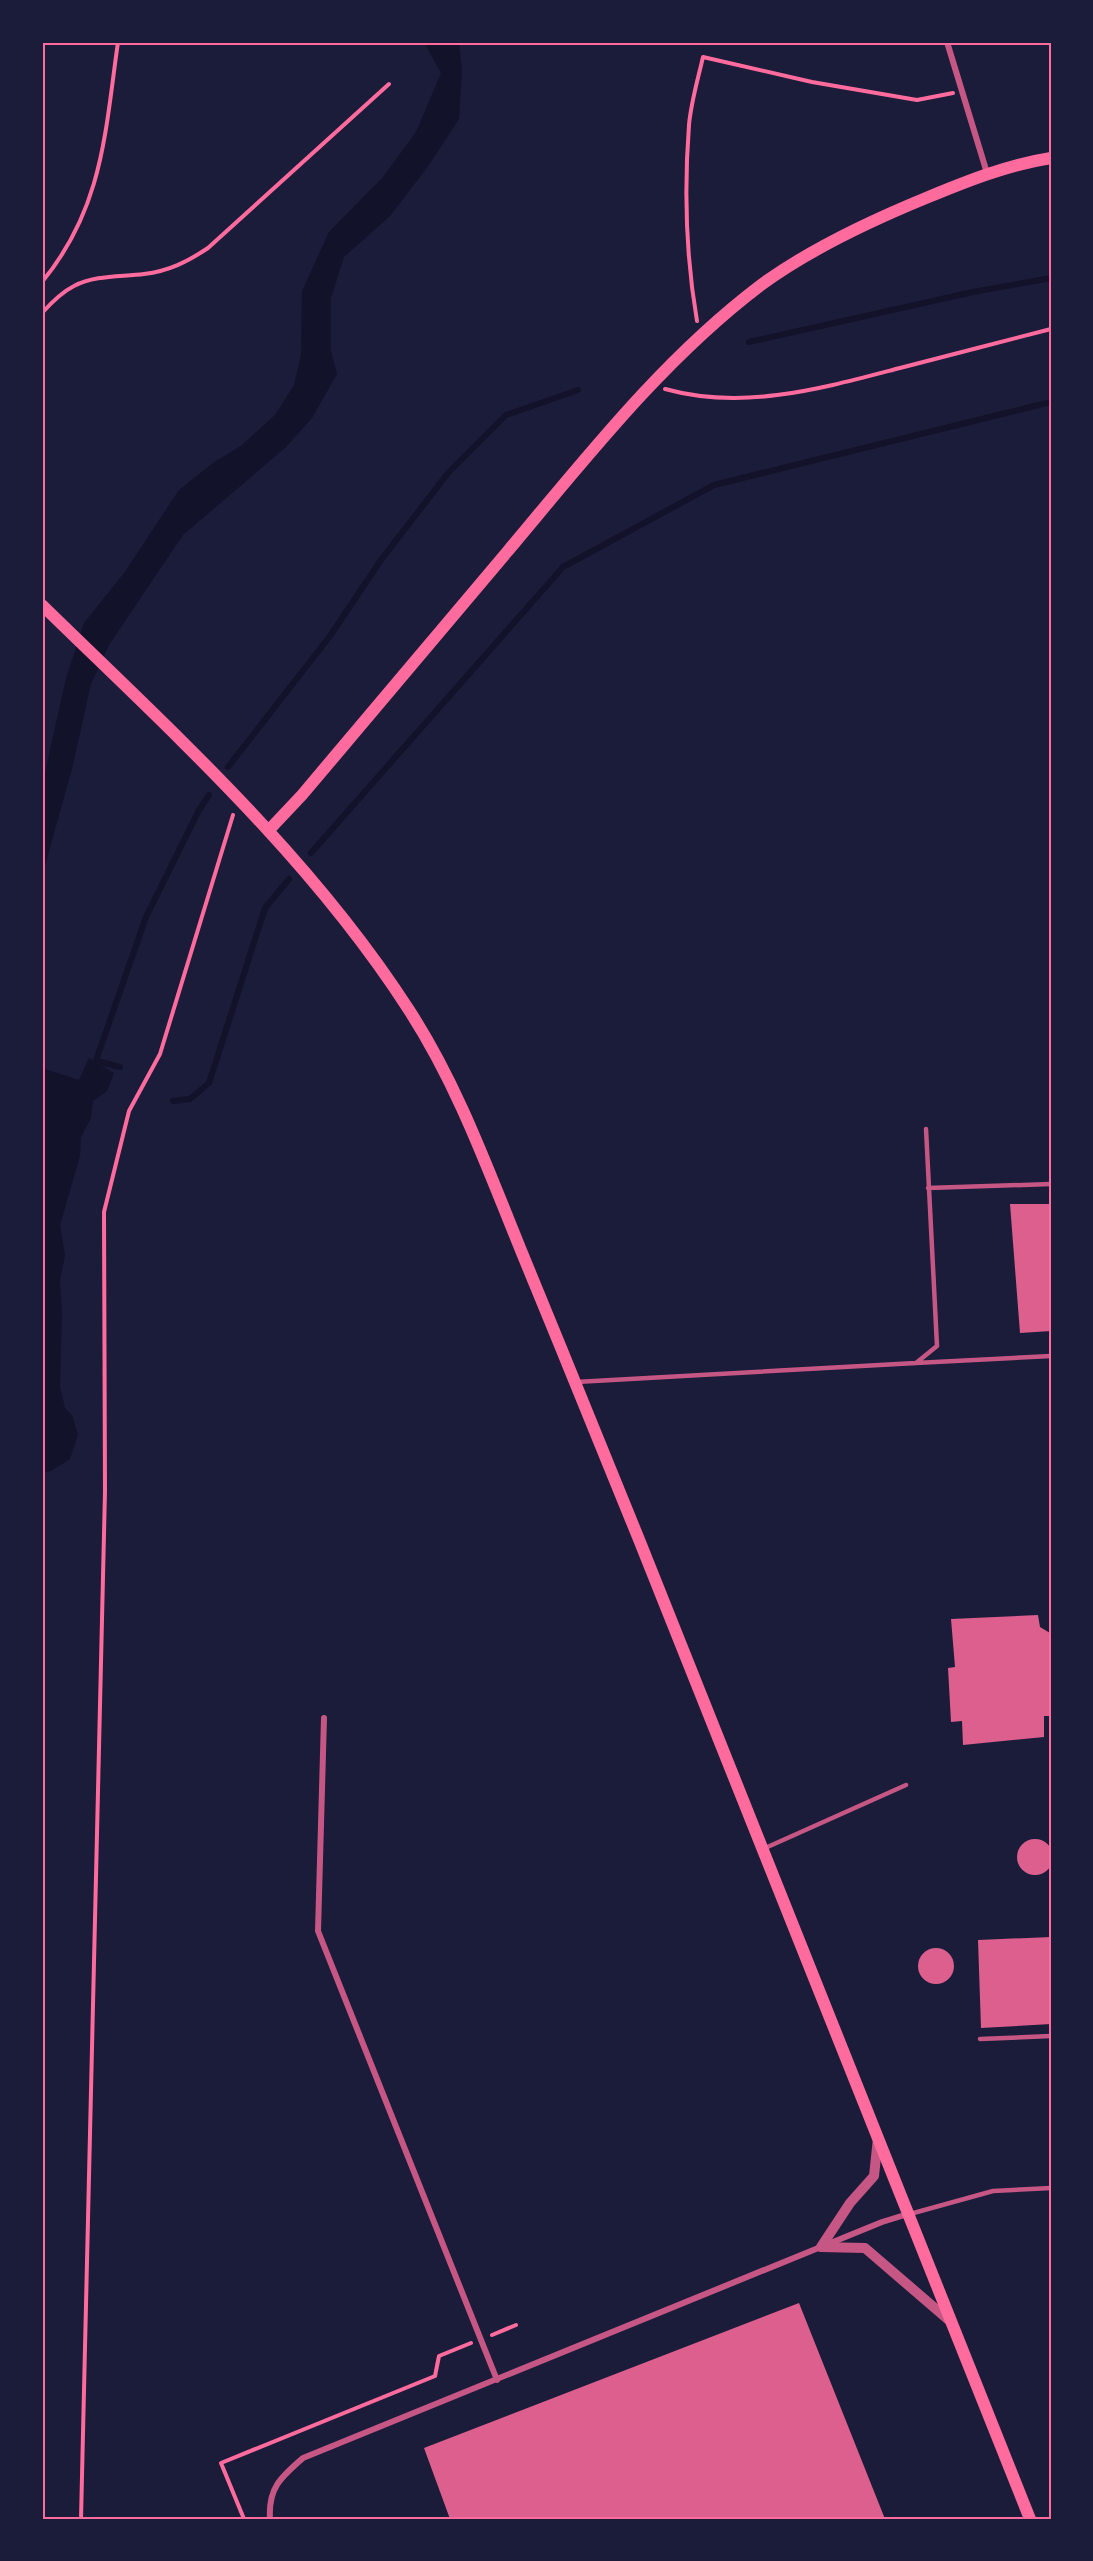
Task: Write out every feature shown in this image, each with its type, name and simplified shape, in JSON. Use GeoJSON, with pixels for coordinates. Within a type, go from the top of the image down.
{"type":"FeatureCollection","features":[{"type":"Feature","properties":{"kind":"main road"},"geometry":{"type":"LineString","coordinates":[[269,830],[302,795],[598,444],[651,385],[700,338],[762,285],[811,254],[892,212],[987,173],[1051,158]]}},
{"type":"Feature","properties":{"kind":"main road"},"geometry":{"type":"LineString","coordinates":[[42,605],[269,830],[374,956],[413,1015],[441,1064],[471,1128],[575,1382],[1030,2519]]}},
{"type":"Feature","properties":{"kind":"street"},"geometry":{"type":"LineString","coordinates":[[947,42],[987,173]]}},
{"type":"Feature","properties":{"kind":"street"},"geometry":{"type":"LineString","coordinates":[[324,1718],[318,1931],[497,2380]]}},
{"type":"Feature","properties":{"kind":"street"},"geometry":{"type":"LineString","coordinates":[[821,2247],[850,2203],[874,2176],[878,2138]]}},
{"type":"Feature","properties":{"kind":"street"},"geometry":{"type":"LineString","coordinates":[[270,2519],[269,2503],[279,2479],[303,2458],[882,2222],[908,2214]]}},
{"type":"Feature","properties":{"kind":"street"},"geometry":{"type":"LineString","coordinates":[[821,2247],[865,2248],[951,2322]]}},
{"type":"Feature","properties":{"kind":"lane"},"geometry":{"type":"LineString","coordinates":[[916,1363],[938,1346],[926,1130]]}},
{"type":"Feature","properties":{"kind":"lane"},"geometry":{"type":"LineString","coordinates":[[928,1188],[1051,1184]]}},
{"type":"Feature","properties":{"kind":"lane"},"geometry":{"type":"LineString","coordinates":[[575,1382],[1051,1356]]}},
{"type":"Feature","properties":{"kind":"lane"},"geometry":{"type":"LineString","coordinates":[[763,1849],[906,1785]]}},
{"type":"Feature","properties":{"kind":"lane"},"geometry":{"type":"LineString","coordinates":[[980,2039],[1051,2036]]}},
{"type":"Feature","properties":{"kind":"lane"},"geometry":{"type":"LineString","coordinates":[[908,2214],[993,2191],[1051,2188]]}},
{"type":"Feature","properties":{"kind":"path"},"geometry":{"type":"LineString","coordinates":[[42,282],[62,258],[79,228],[99,172],[118,42]]}},
{"type":"Feature","properties":{"kind":"path"},"geometry":{"type":"LineString","coordinates":[[700,338],[692,287],[687,207],[689,123],[703,57],[812,82],[917,100],[962,91]]}},
{"type":"Feature","properties":{"kind":"path"},"geometry":{"type":"LineString","coordinates":[[42,313],[74,286],[102,279],[146,274],[186,263],[208,248],[389,84]]}},
{"type":"Feature","properties":{"kind":"path"},"geometry":{"type":"LineString","coordinates":[[651,385],[694,398],[734,399],[809,392],[1051,329]]}},
{"type":"Feature","properties":{"kind":"path"},"geometry":{"type":"LineString","coordinates":[[81,2519],[105,1491],[104,1212],[129,1111],[159,1054],[190,961],[238,800]]}},
{"type":"Feature","properties":{"kind":"path"},"geometry":{"type":"LineString","coordinates":[[244,2519],[221,2463],[435,2376],[439,2356],[516,2325]]}},
{"type":"Feature","properties":{"kind":"shaded area"},"geometry":{"type":"Polygon","coordinates":[[[424,42],[459,42],[462,69],[459,119],[429,165],[390,216],[344,257],[331,298],[331,351],[337,374],[312,418],[286,447],[183,535],[109,645],[91,684],[72,769],[42,876],[42,786],[66,678],[84,623],[124,573],[179,490],[213,463],[242,445],[275,415],[294,385],[301,355],[302,291],[329,232],[383,177],[416,132],[441,73],[424,42]]]}},
{"type":"Feature","properties":{"kind":"shaded area"},"geometry":{"type":"Polygon","coordinates":[[[89,1058],[114,1073],[107,1091],[93,1101],[91,1118],[81,1137],[80,1156],[60,1225],[65,1255],[60,1281],[62,1313],[60,1387],[65,1408],[72,1415],[78,1435],[70,1459],[51,1471],[42,1473],[42,1068],[79,1080],[89,1058]]]}},
{"type":"Feature","properties":{"kind":"building"},"geometry":{"type":"Polygon","coordinates":[[[1010,1204],[1051,1204],[1051,1331],[1020,1333],[1010,1204]]]}},
{"type":"Feature","properties":{"kind":"building"},"geometry":{"type":"Polygon","coordinates":[[[1038,1615],[1040,1627],[1050,1633],[1051,1641],[1051,1716],[1044,1716],[1044,1737],[963,1745],[962,1721],[951,1722],[948,1668],[955,1667],[951,1619],[1038,1615]]]}},
{"type":"Feature","properties":{"kind":"building"},"geometry":{"type":"Polygon","coordinates":[[[1035,1839],[1048,1844],[1053,1857],[1048,1870],[1035,1875],[1022,1870],[1017,1857],[1022,1844],[1035,1839]]]}},
{"type":"Feature","properties":{"kind":"building"},"geometry":{"type":"Polygon","coordinates":[[[1051,1937],[1051,2024],[981,2028],[978,1940],[1051,1937]]]}},
{"type":"Feature","properties":{"kind":"building"},"geometry":{"type":"Polygon","coordinates":[[[936,1948],[949,1953],[954,1966],[949,1979],[936,1984],[923,1979],[918,1966],[923,1953],[936,1948]]]}},
{"type":"Feature","properties":{"kind":"building"},"geometry":{"type":"Polygon","coordinates":[[[799,2303],[885,2519],[450,2519],[424,2448],[799,2303]]]}},
{"type":"Feature","properties":{"kind":"waterway"},"geometry":{"type":"LineString","coordinates":[[749,342],[973,292],[1051,278]]}},
{"type":"Feature","properties":{"kind":"waterway"},"geometry":{"type":"LineString","coordinates":[[228,767],[330,636],[381,560],[448,473],[506,415],[578,390]]}},
{"type":"Feature","properties":{"kind":"waterway"},"geometry":{"type":"LineString","coordinates":[[311,853],[563,567],[714,485],[1051,402]]}},
{"type":"Feature","properties":{"kind":"waterway"},"geometry":{"type":"LineString","coordinates":[[93,1069],[146,917],[199,810],[209,795]]}},
{"type":"Feature","properties":{"kind":"waterway"},"geometry":{"type":"LineString","coordinates":[[173,1101],[190,1099],[209,1083],[265,908],[289,879]]}},
{"type":"Feature","properties":{"kind":"waterway"},"geometry":{"type":"LineString","coordinates":[[97,1061],[120,1067]]}}]}
